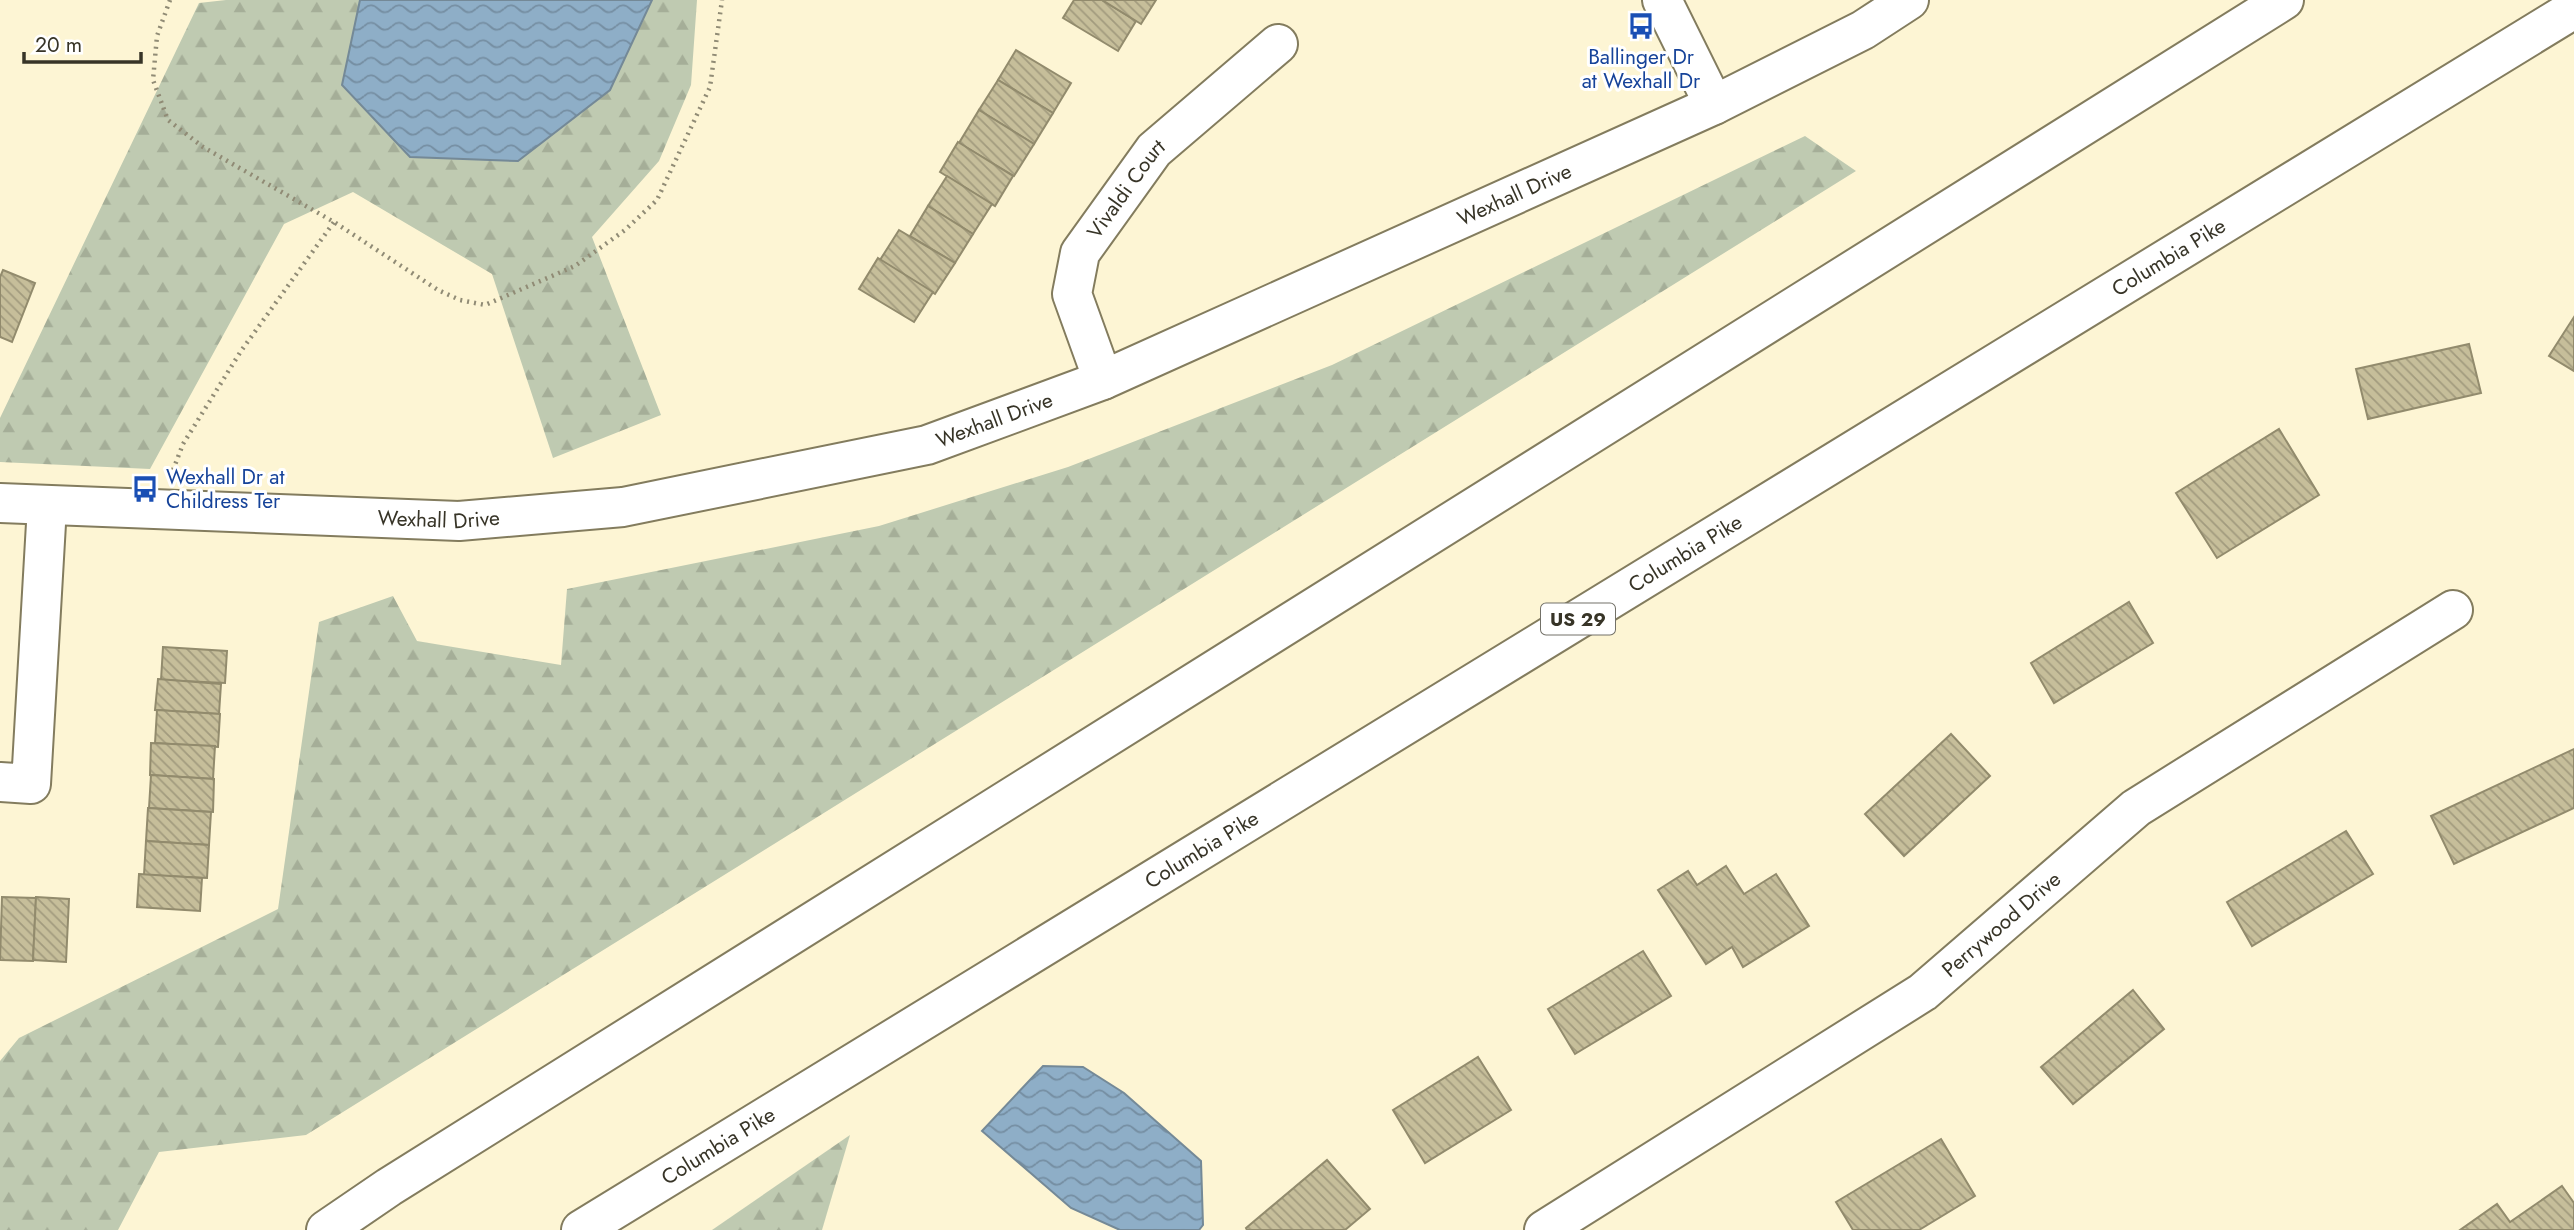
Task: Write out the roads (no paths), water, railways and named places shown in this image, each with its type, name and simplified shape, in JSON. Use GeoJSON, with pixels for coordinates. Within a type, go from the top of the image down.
{"type":"FeatureCollection","features":[{"type":"Feature","properties":{"kind":"main road"},"geometry":{"type":"LineString","coordinates":[[1662,0],[1714,105]]}},
{"type":"Feature","properties":{"kind":"main road","name":"Wexhall Drive"},"geometry":{"type":"LineString","coordinates":[[0,503],[459,521],[623,508],[927,446],[1103,380],[1714,105],[1863,30],[1909,0]]}},
{"type":"Feature","properties":{"kind":"main road"},"geometry":{"type":"LineString","coordinates":[[326,1230],[412,1172],[2284,0]]}},
{"type":"Feature","properties":{"kind":"main road","name":"Columbia Pike"},"geometry":{"type":"LineString","coordinates":[[581,1230],[2574,9]]}},
{"type":"Feature","properties":{"kind":"main road","name":"Vivaldi Court"},"geometry":{"type":"LineString","coordinates":[[1103,380],[1072,294],[1080,253],[1154,150],[1278,44]]}},
{"type":"Feature","properties":{"kind":"main road"},"geometry":{"type":"LineString","coordinates":[[12,783],[31,784],[47,506]]}},
{"type":"Feature","properties":{"kind":"main road","name":"Perrywood Drive"},"geometry":{"type":"LineString","coordinates":[[1545,1230],[1923,992],[2136,808],[2454,610]]}},
{"type":"Feature","properties":{"kind":"water"},"geometry":{"type":"Polygon","coordinates":[[[360,0],[652,0],[610,90],[518,161],[410,157],[342,85],[360,0]]]}},
{"type":"Feature","properties":{"kind":"water"},"geometry":{"type":"Polygon","coordinates":[[[1043,1066],[1083,1067],[1124,1093],[1201,1161],[1203,1225],[1199,1230],[1120,1230],[1071,1208],[982,1131],[1043,1066]]]}},
{"type":"Feature","properties":{"kind":"place","name":"Ballinger Dr at Wexhall Dr"},"geometry":{"type":"Point","coordinates":[1641,26]}},
{"type":"Feature","properties":{"kind":"place","name":"Wexhall Dr at Childress Ter"},"geometry":{"type":"Point","coordinates":[145,489]}}]}
